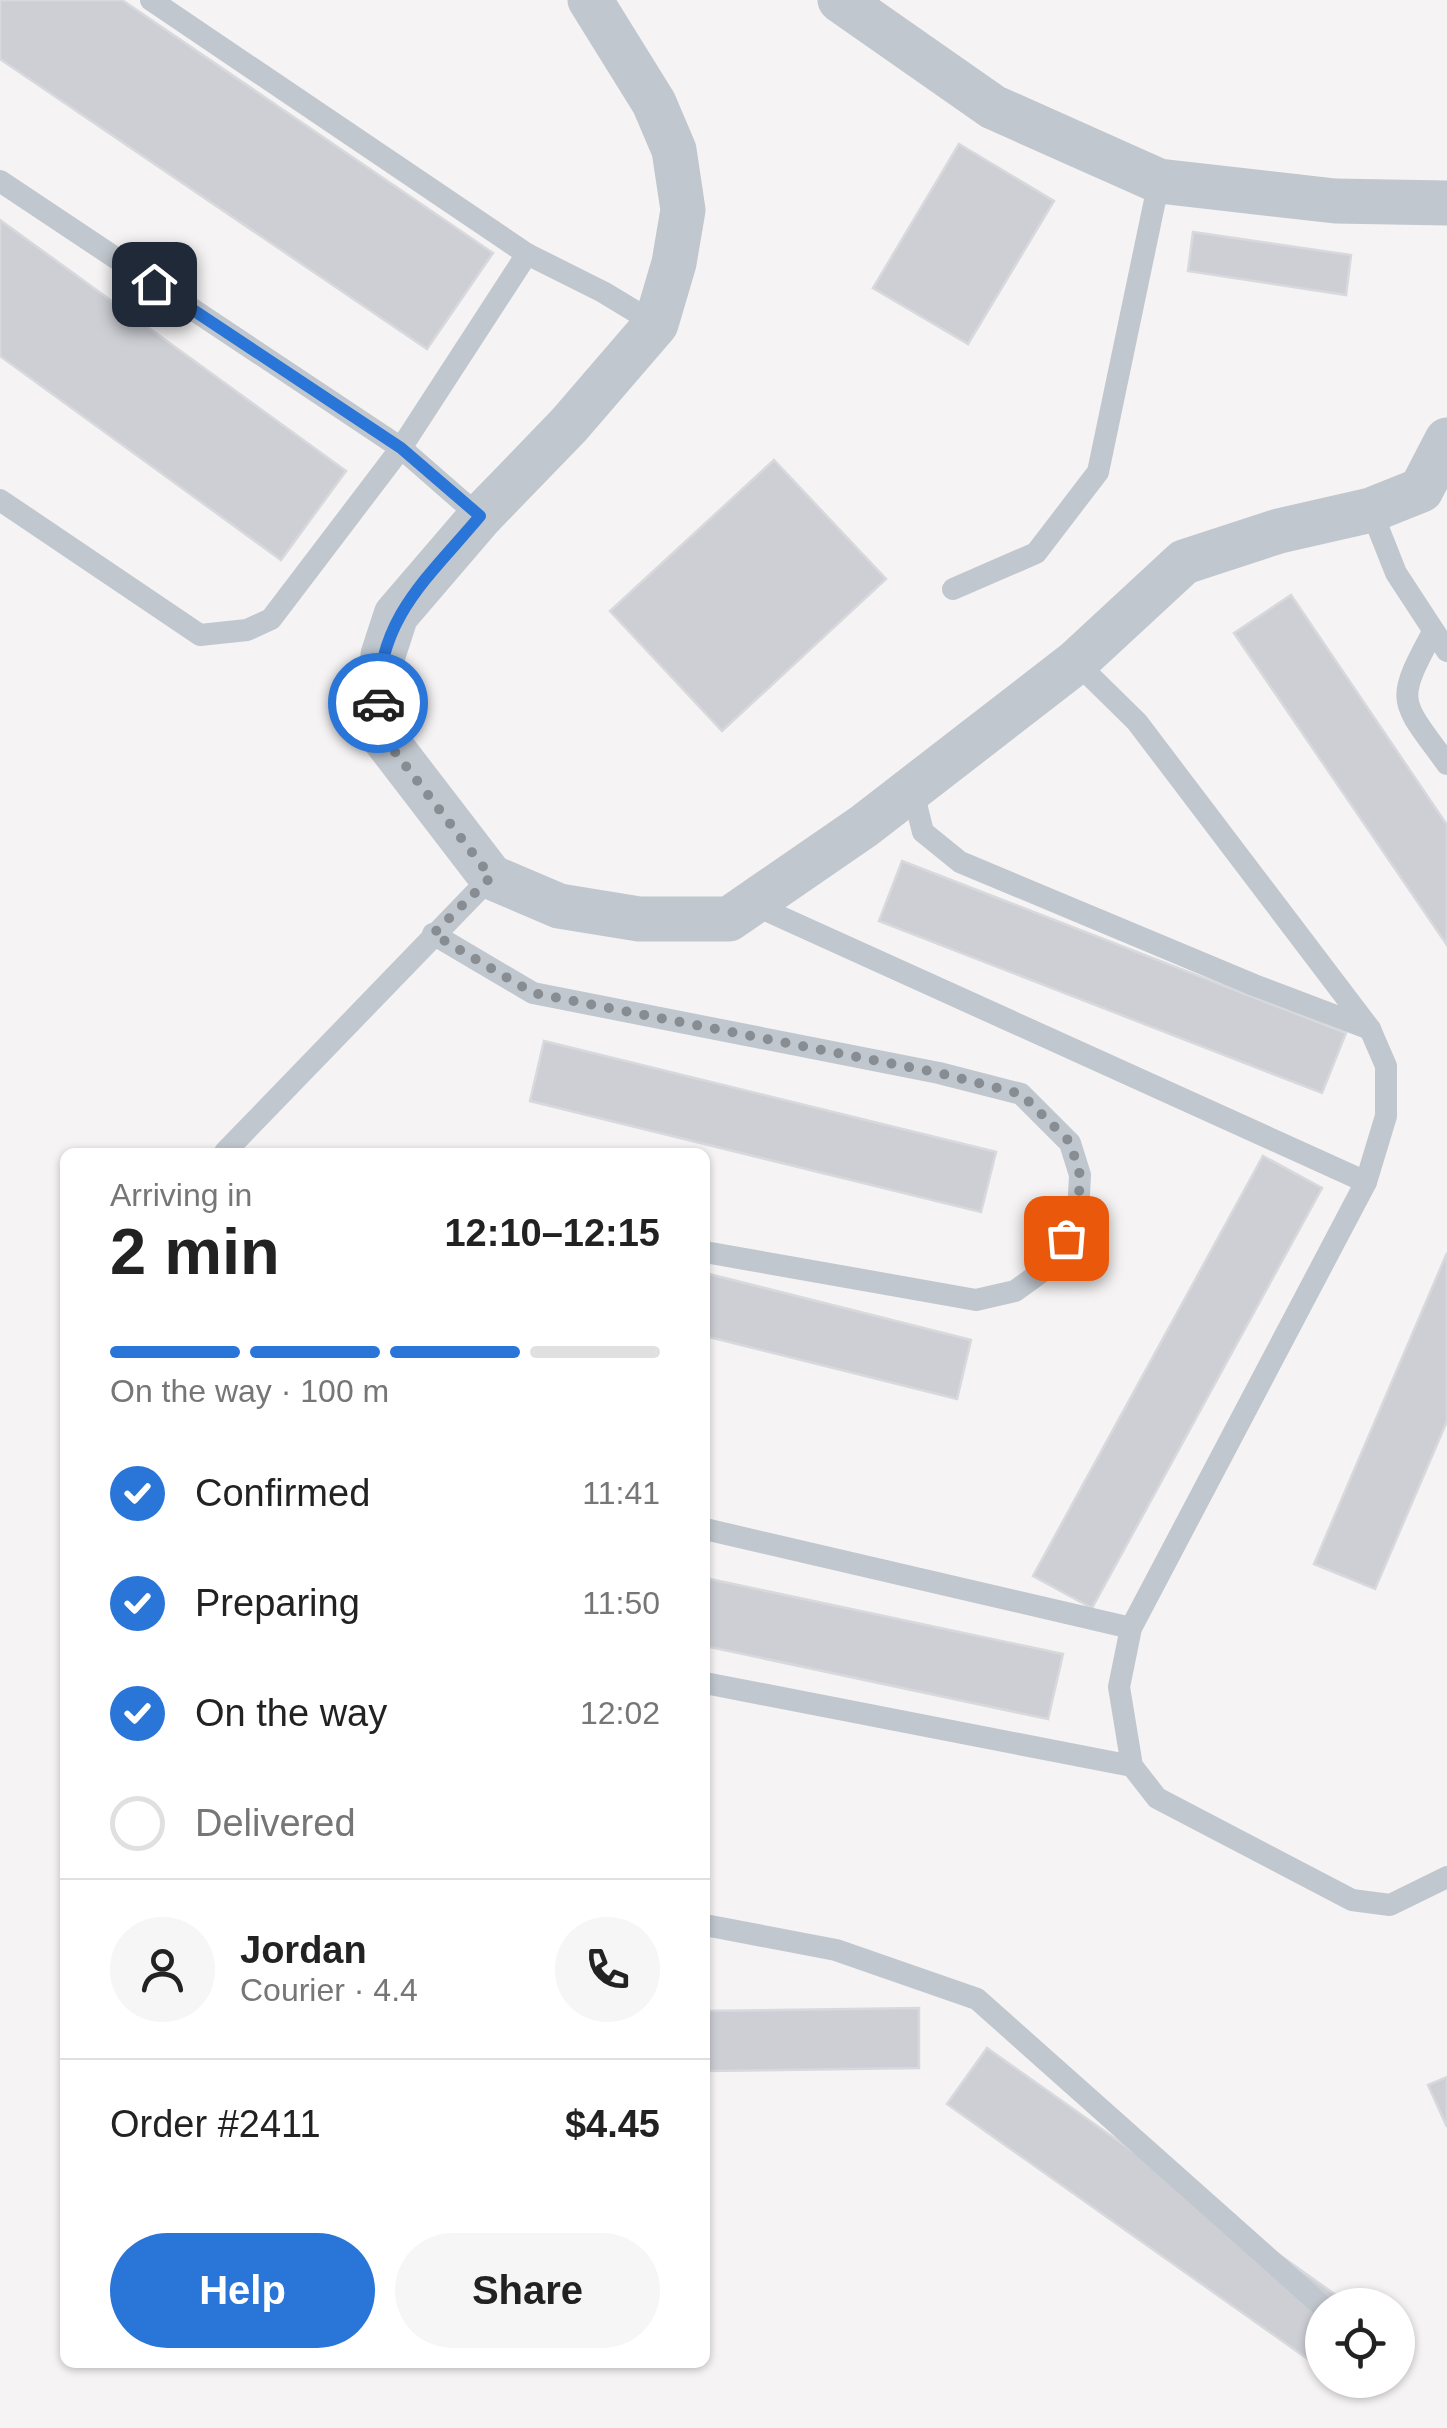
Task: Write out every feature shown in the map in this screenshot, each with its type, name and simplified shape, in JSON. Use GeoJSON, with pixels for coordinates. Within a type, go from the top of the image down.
{"type":"FeatureCollection","features":[{"type":"Feature","properties":{"kind":"street"},"geometry":{"type":"LineString","coordinates":[[590,0],[654,104],[674,150],[682,210],[674,263],[656,324],[568,425],[480,516],[396,616],[384,655],[378,699],[382,735],[491,877],[559,906],[638,919],[729,920],[912,788],[1076,662],[1184,562],[1279,531],[1434,495],[1447,440]]}},
{"type":"Feature","properties":{"kind":"street"},"geometry":{"type":"LineString","coordinates":[[840,0],[993,108],[1159,180],[1335,201],[1447,203]]}},
{"type":"Feature","properties":{"kind":"lane"},"geometry":{"type":"LineString","coordinates":[[152,0],[527,254],[604,292],[656,324]]}},
{"type":"Feature","properties":{"kind":"lane"},"geometry":{"type":"LineString","coordinates":[[953,590],[1036,553],[1098,472],[1159,180]]}},
{"type":"Feature","properties":{"kind":"lane"},"geometry":{"type":"LineString","coordinates":[[0,182],[401,448],[480,516]]}},
{"type":"Feature","properties":{"kind":"lane"},"geometry":{"type":"LineString","coordinates":[[0,500],[200,635],[247,630],[271,619],[401,448],[527,254]]}},
{"type":"Feature","properties":{"kind":"lane"},"geometry":{"type":"LineString","coordinates":[[1371,510],[1396,573],[1440,641],[1405,685],[1410,714],[1447,764]]}},
{"type":"Feature","properties":{"kind":"lane"},"geometry":{"type":"LineString","coordinates":[[1076,662],[1137,722],[1370,1029],[1386,1066],[1386,1116],[1366,1182],[1131,1628],[1119,1688],[1132,1766],[1157,1798],[1352,1900],[1390,1905],[1447,1876]]}},
{"type":"Feature","properties":{"kind":"lane"},"geometry":{"type":"LineString","coordinates":[[912,788],[923,832],[960,862],[1254,985],[1370,1029]]}},
{"type":"Feature","properties":{"kind":"lane"},"geometry":{"type":"LineString","coordinates":[[229,1148],[491,877]]}},
{"type":"Feature","properties":{"kind":"lane"},"geometry":{"type":"LineString","coordinates":[[752,904],[1366,1182]]}},
{"type":"Feature","properties":{"kind":"lane"},"geometry":{"type":"LineString","coordinates":[[433,934],[533,993],[939,1073],[1021,1094],[1070,1142],[1080,1175],[1078,1215],[1056,1262],[1014,1291],[976,1300],[710,1253]]}},
{"type":"Feature","properties":{"kind":"lane"},"geometry":{"type":"LineString","coordinates":[[710,1530],[1131,1628]]}},
{"type":"Feature","properties":{"kind":"lane"},"geometry":{"type":"LineString","coordinates":[[710,1684],[1132,1766]]}},
{"type":"Feature","properties":{"kind":"lane"},"geometry":{"type":"LineString","coordinates":[[710,1926],[836,1950],[977,1999],[1305,2291]]}},
{"type":"Feature","properties":{"kind":"building"},"geometry":{"type":"Polygon","coordinates":[[[0,0],[122,0],[493,253],[427,349],[0,59],[0,0]]]}},
{"type":"Feature","properties":{"kind":"building"},"geometry":{"type":"Polygon","coordinates":[[[959,144],[1054,201],[968,344],[873,288],[959,144]]]}},
{"type":"Feature","properties":{"kind":"building"},"geometry":{"type":"Polygon","coordinates":[[[0,220],[346,471],[281,560],[0,356],[0,220]]]}},
{"type":"Feature","properties":{"kind":"building"},"geometry":{"type":"Polygon","coordinates":[[[1193,232],[1351,255],[1346,295],[1188,271],[1193,232]]]}},
{"type":"Feature","properties":{"kind":"building"},"geometry":{"type":"Polygon","coordinates":[[[774,460],[886,579],[722,731],[610,611],[774,460]]]}},
{"type":"Feature","properties":{"kind":"building"},"geometry":{"type":"Polygon","coordinates":[[[1291,595],[1447,825],[1447,945],[1234,633],[1291,595]]]}},
{"type":"Feature","properties":{"kind":"building"},"geometry":{"type":"Polygon","coordinates":[[[902,861],[1346,1033],[1322,1093],[879,921],[902,861]]]}},
{"type":"Feature","properties":{"kind":"building"},"geometry":{"type":"Polygon","coordinates":[[[544,1041],[996,1152],[981,1212],[530,1101],[544,1041]]]}},
{"type":"Feature","properties":{"kind":"building"},"geometry":{"type":"Polygon","coordinates":[[[1263,1156],[1322,1188],[1092,1608],[1033,1576],[1263,1156]]]}},
{"type":"Feature","properties":{"kind":"building"},"geometry":{"type":"Polygon","coordinates":[[[1447,1253],[1447,1421],[1375,1589],[1314,1564],[1447,1253]]]}},
{"type":"Feature","properties":{"kind":"building"},"geometry":{"type":"Polygon","coordinates":[[[710,1274],[971,1340],[957,1399],[710,1337],[710,1274]]]}},
{"type":"Feature","properties":{"kind":"building"},"geometry":{"type":"Polygon","coordinates":[[[710,1579],[1063,1654],[1048,1719],[710,1647],[710,1579]]]}},
{"type":"Feature","properties":{"kind":"building"},"geometry":{"type":"Polygon","coordinates":[[[919,2008],[919,2068],[710,2071],[710,2011],[919,2008]]]}},
{"type":"Feature","properties":{"kind":"building"},"geometry":{"type":"Polygon","coordinates":[[[987,2048],[1326,2288],[1305,2288],[1305,2357],[947,2104],[987,2048]]]}},
{"type":"Feature","properties":{"kind":"building"},"geometry":{"type":"Polygon","coordinates":[[[1447,2077],[1447,2127],[1428,2085],[1447,2077]]]}},
{"type":"Feature","properties":{"kind":"way so far"},"geometry":{"type":"LineString","coordinates":[[378,703],[382,735],[491,877],[433,934],[533,993],[939,1073],[1021,1094],[1070,1142],[1080,1175],[1078,1215],[1066,1238]]}},
{"type":"Feature","properties":{"kind":"route"},"geometry":{"type":"LineString","coordinates":[[154,284],[401,448],[480,516],[396,616],[384,655],[378,703]]}}]}
